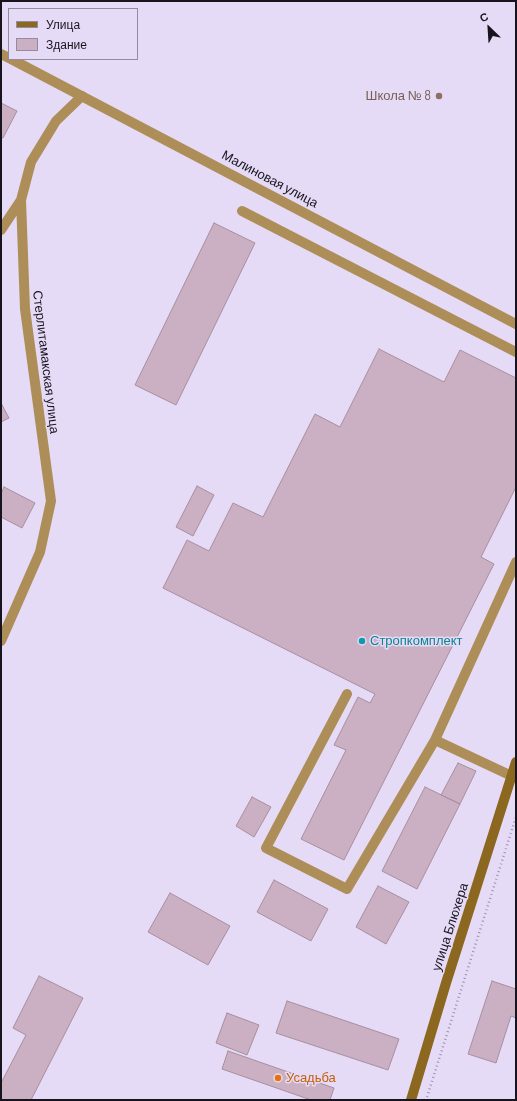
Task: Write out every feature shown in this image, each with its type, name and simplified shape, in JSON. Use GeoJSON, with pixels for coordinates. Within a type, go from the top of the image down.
{"type":"FeatureCollection","features":[{"type":"Feature","properties":{"kind":"main road","name":"улица Блюхера"},"geometry":{"type":"LineString","coordinates":[[411,1100],[446,983],[514,777],[516,762]]}},
{"type":"Feature","properties":{"kind":"street","name":"Малиновая улица"},"geometry":{"type":"LineString","coordinates":[[12,60],[516,324]]}},
{"type":"Feature","properties":{"kind":"street","name":"Стерлитамакская улица"},"geometry":{"type":"LineString","coordinates":[[2,639],[40,552],[51,501],[25,309],[21,200],[30,162],[56,121],[82,96]]}},
{"type":"Feature","properties":{"kind":"street"},"geometry":{"type":"LineString","coordinates":[[1,230],[21,200]]}},
{"type":"Feature","properties":{"kind":"street"},"geometry":{"type":"LineString","coordinates":[[242,211],[516,352]]}},
{"type":"Feature","properties":{"kind":"street"},"geometry":{"type":"LineString","coordinates":[[347,694],[266,848],[347,889],[435,740],[516,562]]}},
{"type":"Feature","properties":{"kind":"street"},"geometry":{"type":"LineString","coordinates":[[435,740],[514,777]]}},
{"type":"Feature","properties":{"kind":"path"},"geometry":{"type":"LineString","coordinates":[[426,1100],[516,817]]}},
{"type":"Feature","properties":{"kind":"building"},"geometry":{"type":"Polygon","coordinates":[[[1,103],[17,111],[3,138],[1,137],[1,103]]]}},
{"type":"Feature","properties":{"kind":"building"},"geometry":{"type":"Polygon","coordinates":[[[214,223],[255,243],[176,405],[135,385],[214,223]]]}},
{"type":"Feature","properties":{"kind":"building","name":"Стропкомплект"},"geometry":{"type":"Polygon","coordinates":[[[379,349],[444,382],[460,350],[516,378],[516,487],[481,557],[494,564],[344,860],[301,839],[346,750],[334,745],[358,697],[370,703],[375,694],[163,588],[187,540],[209,551],[233,503],[263,517],[315,414],[340,427],[379,349]]]}},
{"type":"Feature","properties":{"kind":"building"},"geometry":{"type":"Polygon","coordinates":[[[1,403],[9,418],[1,422],[1,403]]]}},
{"type":"Feature","properties":{"kind":"building"},"geometry":{"type":"Polygon","coordinates":[[[197,486],[214,495],[193,536],[176,527],[197,486]]]}},
{"type":"Feature","properties":{"kind":"building"},"geometry":{"type":"Polygon","coordinates":[[[4,487],[35,503],[22,528],[1,517],[1,494],[4,487]]]}},
{"type":"Feature","properties":{"kind":"building"},"geometry":{"type":"Polygon","coordinates":[[[458,763],[476,771],[460,804],[441,795],[458,763]]]}},
{"type":"Feature","properties":{"kind":"building"},"geometry":{"type":"Polygon","coordinates":[[[425,787],[460,804],[417,889],[382,871],[425,787]]]}},
{"type":"Feature","properties":{"kind":"building"},"geometry":{"type":"Polygon","coordinates":[[[252,797],[271,807],[254,837],[236,826],[252,797]]]}},
{"type":"Feature","properties":{"kind":"building"},"geometry":{"type":"Polygon","coordinates":[[[274,880],[328,909],[311,941],[257,912],[274,880]]]}},
{"type":"Feature","properties":{"kind":"building"},"geometry":{"type":"Polygon","coordinates":[[[378,886],[409,902],[386,944],[356,927],[378,886]]]}},
{"type":"Feature","properties":{"kind":"building"},"geometry":{"type":"Polygon","coordinates":[[[170,893],[230,926],[208,965],[148,932],[170,893]]]}},
{"type":"Feature","properties":{"kind":"building"},"geometry":{"type":"Polygon","coordinates":[[[39,976],[83,998],[31,1100],[1,1100],[1,1083],[26,1035],[13,1028],[39,976]]]}},
{"type":"Feature","properties":{"kind":"building"},"geometry":{"type":"Polygon","coordinates":[[[492,981],[516,989],[516,1018],[511,1016],[496,1063],[468,1054],[492,981]]]}},
{"type":"Feature","properties":{"kind":"building"},"geometry":{"type":"Polygon","coordinates":[[[287,1001],[399,1039],[388,1070],[276,1033],[287,1001]]]}},
{"type":"Feature","properties":{"kind":"building"},"geometry":{"type":"Polygon","coordinates":[[[227,1013],[259,1025],[247,1055],[216,1043],[227,1013]]]}},
{"type":"Feature","properties":{"kind":"building","name":"Усадьба"},"geometry":{"type":"Polygon","coordinates":[[[228,1051],[334,1088],[330,1100],[311,1100],[222,1069],[228,1051]]]}},
{"type":"Feature","properties":{"kind":"place","name":"Школа № 8"},"geometry":{"type":"Point","coordinates":[439,96]}},
{"type":"Feature","properties":{"kind":"place","name":"Стропкомплект"},"geometry":{"type":"Point","coordinates":[362,641]}},
{"type":"Feature","properties":{"kind":"place","name":"Усадьба"},"geometry":{"type":"Point","coordinates":[278,1078]}}]}
